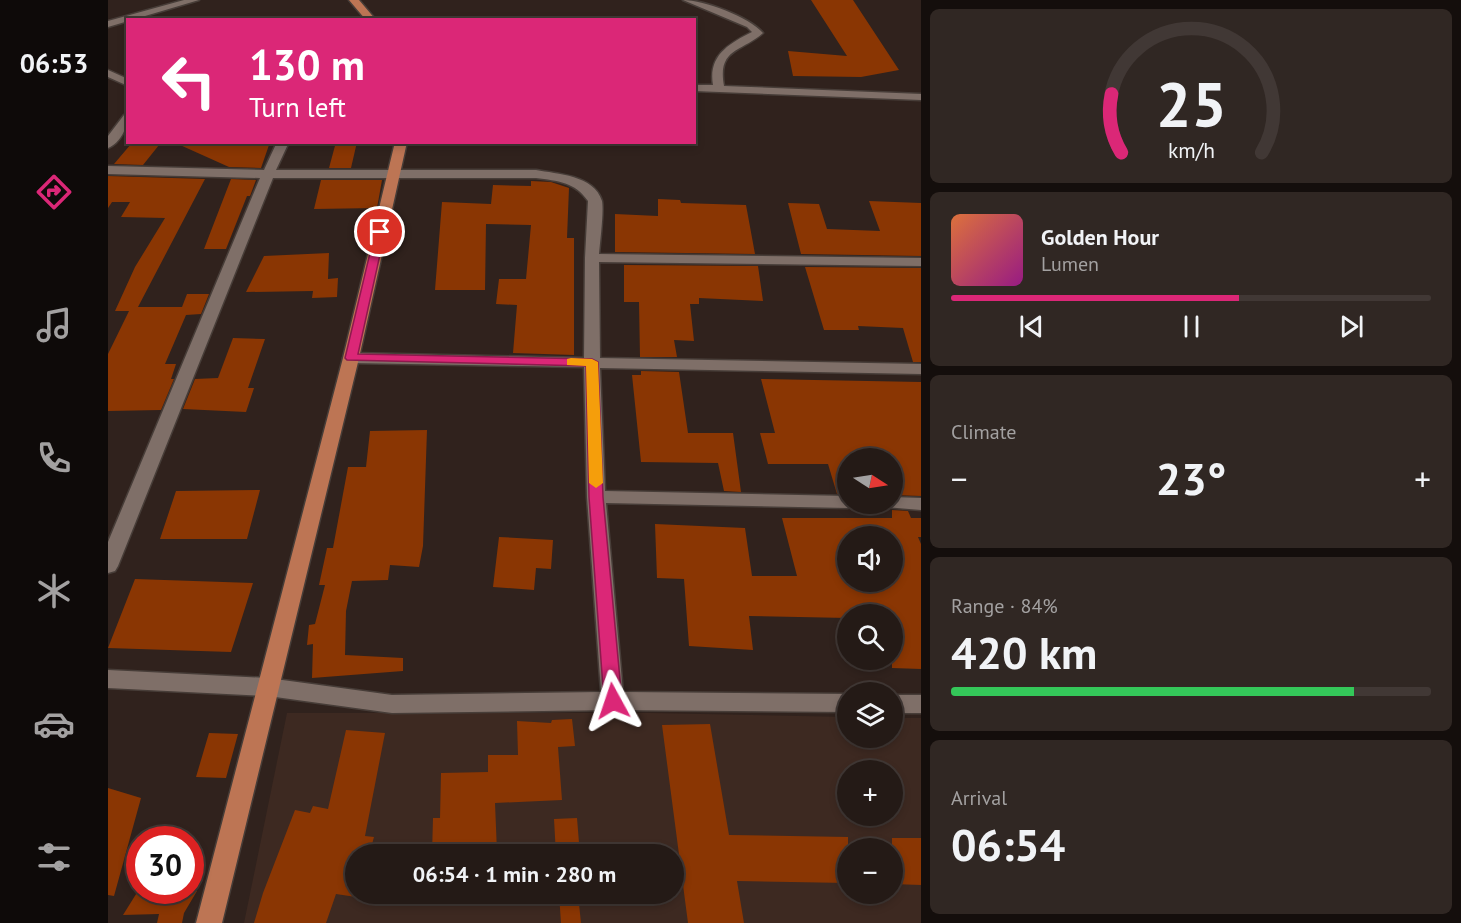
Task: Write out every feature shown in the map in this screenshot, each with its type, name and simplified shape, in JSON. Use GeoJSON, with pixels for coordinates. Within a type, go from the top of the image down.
{"type":"FeatureCollection","features":[{"type":"Feature","properties":{"kind":"main road"},"geometry":{"type":"LineString","coordinates":[[354,0],[370,18]]}},
{"type":"Feature","properties":{"kind":"main road"},"geometry":{"type":"LineString","coordinates":[[210,923],[351,358],[400,144]]}},
{"type":"Feature","properties":{"kind":"street"},"geometry":{"type":"LineString","coordinates":[[130,18],[194,0]]}},
{"type":"Feature","properties":{"kind":"street"},"geometry":{"type":"LineString","coordinates":[[688,0],[750,25],[758,33],[735,45],[718,60],[715,73],[719,89]]}},
{"type":"Feature","properties":{"kind":"street"},"geometry":{"type":"LineString","coordinates":[[108,24],[126,19]]}},
{"type":"Feature","properties":{"kind":"street"},"geometry":{"type":"LineString","coordinates":[[108,73],[126,82]]}},
{"type":"Feature","properties":{"kind":"street"},"geometry":{"type":"LineString","coordinates":[[696,88],[921,97]]}},
{"type":"Feature","properties":{"kind":"street"},"geometry":{"type":"LineString","coordinates":[[108,144],[126,120]]}},
{"type":"Feature","properties":{"kind":"street"},"geometry":{"type":"LineString","coordinates":[[108,566],[282,144]]}},
{"type":"Feature","properties":{"kind":"street"},"geometry":{"type":"LineString","coordinates":[[108,170],[268,174],[393,172],[536,174],[572,180],[586,189],[595,201],[592,258],[592,362],[596,497],[613,701]]}},
{"type":"Feature","properties":{"kind":"street"},"geometry":{"type":"LineString","coordinates":[[592,258],[921,262]]}},
{"type":"Feature","properties":{"kind":"street"},"geometry":{"type":"LineString","coordinates":[[351,358],[921,369]]}},
{"type":"Feature","properties":{"kind":"street"},"geometry":{"type":"LineString","coordinates":[[596,497],[837,502]]}},
{"type":"Feature","properties":{"kind":"street"},"geometry":{"type":"LineString","coordinates":[[903,503],[921,504]]}},
{"type":"Feature","properties":{"kind":"street"},"geometry":{"type":"LineString","coordinates":[[108,679],[268,687],[392,704],[613,701],[837,703]]}},
{"type":"Feature","properties":{"kind":"street"},"geometry":{"type":"LineString","coordinates":[[903,704],[921,704]]}},
{"type":"Feature","properties":{"kind":"shaded area"},"geometry":{"type":"Polygon","coordinates":[[[287,713],[651,713],[837,717],[837,748],[903,748],[903,718],[921,718],[921,923],[244,923],[287,713]]]}},
{"type":"Feature","properties":{"kind":"building"},"geometry":{"type":"Polygon","coordinates":[[[811,0],[853,0],[899,70],[861,77],[793,76],[788,51],[847,56],[811,0]]]}},
{"type":"Feature","properties":{"kind":"building"},"geometry":{"type":"Polygon","coordinates":[[[131,144],[159,145],[143,165],[114,164],[131,144]]]}},
{"type":"Feature","properties":{"kind":"building"},"geometry":{"type":"Polygon","coordinates":[[[335,144],[357,144],[351,168],[329,168],[335,144]]]}},
{"type":"Feature","properties":{"kind":"building"},"geometry":{"type":"Polygon","coordinates":[[[180,145],[269,145],[261,168],[229,167],[180,145]]]}},
{"type":"Feature","properties":{"kind":"building"},"geometry":{"type":"Polygon","coordinates":[[[108,176],[205,179],[138,307],[182,307],[187,294],[209,294],[201,314],[186,315],[165,364],[176,364],[171,379],[174,379],[161,410],[108,411],[108,354],[129,311],[115,311],[135,267],[165,218],[121,217],[130,202],[112,202],[108,208],[108,176]]]}},
{"type":"Feature","properties":{"kind":"building"},"geometry":{"type":"Polygon","coordinates":[[[231,179],[256,180],[250,196],[247,196],[226,249],[204,249],[231,179]]]}},
{"type":"Feature","properties":{"kind":"building"},"geometry":{"type":"Polygon","coordinates":[[[321,180],[382,180],[377,208],[314,209],[321,180]]]}},
{"type":"Feature","properties":{"kind":"building"},"geometry":{"type":"Polygon","coordinates":[[[531,181],[551,182],[569,188],[567,238],[574,238],[574,355],[513,353],[517,305],[496,304],[499,279],[526,279],[531,225],[486,224],[485,290],[435,290],[442,202],[491,204],[493,185],[531,186],[531,181]]]}},
{"type":"Feature","properties":{"kind":"building"},"geometry":{"type":"Polygon","coordinates":[[[658,199],[680,200],[681,203],[746,205],[755,254],[615,252],[615,214],[658,216],[658,199]]]}},
{"type":"Feature","properties":{"kind":"building"},"geometry":{"type":"Polygon","coordinates":[[[869,201],[921,203],[921,256],[801,254],[788,203],[819,204],[827,229],[880,231],[869,201]]]}},
{"type":"Feature","properties":{"kind":"building"},"geometry":{"type":"Polygon","coordinates":[[[329,253],[328,279],[338,278],[337,297],[312,298],[313,291],[246,292],[264,256],[329,253]]]}},
{"type":"Feature","properties":{"kind":"building"},"geometry":{"type":"Polygon","coordinates":[[[624,265],[758,266],[763,301],[699,298],[699,304],[690,304],[694,341],[674,340],[677,357],[640,357],[639,302],[624,302],[624,265]]]}},
{"type":"Feature","properties":{"kind":"building"},"geometry":{"type":"Polygon","coordinates":[[[805,267],[921,268],[921,362],[913,362],[903,328],[858,326],[859,330],[824,330],[805,267]]]}},
{"type":"Feature","properties":{"kind":"building"},"geometry":{"type":"Polygon","coordinates":[[[233,338],[265,339],[248,388],[254,388],[246,412],[183,409],[195,379],[218,378],[233,338]]]}},
{"type":"Feature","properties":{"kind":"building"},"geometry":{"type":"Polygon","coordinates":[[[641,371],[679,372],[688,433],[733,433],[741,492],[724,491],[718,463],[641,462],[632,375],[641,375],[641,371]]]}},
{"type":"Feature","properties":{"kind":"building"},"geometry":{"type":"Polygon","coordinates":[[[761,379],[921,382],[921,496],[903,495],[903,448],[837,448],[837,494],[828,464],[768,464],[760,433],[775,433],[761,379]]]}},
{"type":"Feature","properties":{"kind":"building"},"geometry":{"type":"Polygon","coordinates":[[[427,430],[423,546],[419,567],[390,565],[388,580],[352,581],[346,611],[345,655],[403,658],[403,671],[312,678],[313,644],[307,645],[309,625],[315,624],[325,585],[319,585],[327,548],[333,548],[348,467],[366,467],[370,431],[427,430]]]}},
{"type":"Feature","properties":{"kind":"building"},"geometry":{"type":"Polygon","coordinates":[[[260,490],[247,539],[160,539],[176,491],[260,490]]]}},
{"type":"Feature","properties":{"kind":"building"},"geometry":{"type":"Polygon","coordinates":[[[903,511],[908,511],[911,518],[921,518],[921,537],[918,537],[921,544],[921,669],[903,668],[903,604],[837,604],[837,618],[749,616],[753,650],[689,646],[684,579],[657,578],[655,524],[745,528],[752,576],[797,576],[782,518],[892,518],[892,514],[903,514],[903,511]]]}},
{"type":"Feature","properties":{"kind":"building"},"geometry":{"type":"Polygon","coordinates":[[[499,537],[553,540],[551,569],[536,568],[534,590],[493,587],[499,537]]]}},
{"type":"Feature","properties":{"kind":"building"},"geometry":{"type":"Polygon","coordinates":[[[135,579],[253,583],[231,652],[108,648],[135,579]]]}},
{"type":"Feature","properties":{"kind":"building"},"geometry":{"type":"Polygon","coordinates":[[[572,719],[575,746],[558,747],[562,800],[495,803],[497,844],[432,844],[433,818],[440,818],[441,773],[488,772],[488,755],[518,755],[517,721],[551,723],[552,720],[572,719]]]}},
{"type":"Feature","properties":{"kind":"building"},"geometry":{"type":"Polygon","coordinates":[[[710,724],[729,835],[848,837],[837,838],[837,883],[737,881],[744,923],[688,923],[684,893],[684,844],[678,844],[662,725],[710,724]]]}},
{"type":"Feature","properties":{"kind":"building"},"geometry":{"type":"Polygon","coordinates":[[[346,730],[385,733],[365,836],[374,837],[372,844],[345,844],[345,895],[336,894],[326,923],[254,923],[295,810],[310,813],[313,806],[328,809],[346,730]]]}},
{"type":"Feature","properties":{"kind":"building"},"geometry":{"type":"Polygon","coordinates":[[[209,733],[238,734],[226,778],[196,777],[209,733]]]}},
{"type":"Feature","properties":{"kind":"building"},"geometry":{"type":"Polygon","coordinates":[[[108,788],[141,798],[133,826],[126,826],[126,852],[114,896],[108,895],[108,788]]]}},
{"type":"Feature","properties":{"kind":"building"},"geometry":{"type":"Polygon","coordinates":[[[577,818],[579,844],[555,844],[554,819],[577,818]]]}},
{"type":"Feature","properties":{"kind":"building"},"geometry":{"type":"Polygon","coordinates":[[[903,838],[921,838],[921,885],[903,884],[903,838]]]}},
{"type":"Feature","properties":{"kind":"building"},"geometry":{"type":"Polygon","coordinates":[[[130,904],[189,904],[182,923],[157,923],[159,914],[123,915],[130,904]]]}},
{"type":"Feature","properties":{"kind":"building"},"geometry":{"type":"Polygon","coordinates":[[[560,904],[579,904],[581,923],[561,923],[560,904]]]}},
{"type":"Feature","properties":{"kind":"slow traffic"},"geometry":{"type":"LineString","coordinates":[[571,362],[592,362],[596,483]]}},
{"type":"Feature","properties":{"kind":"route"},"geometry":{"type":"LineString","coordinates":[[380,232],[351,358],[592,362],[596,497],[613,701]]}}]}
